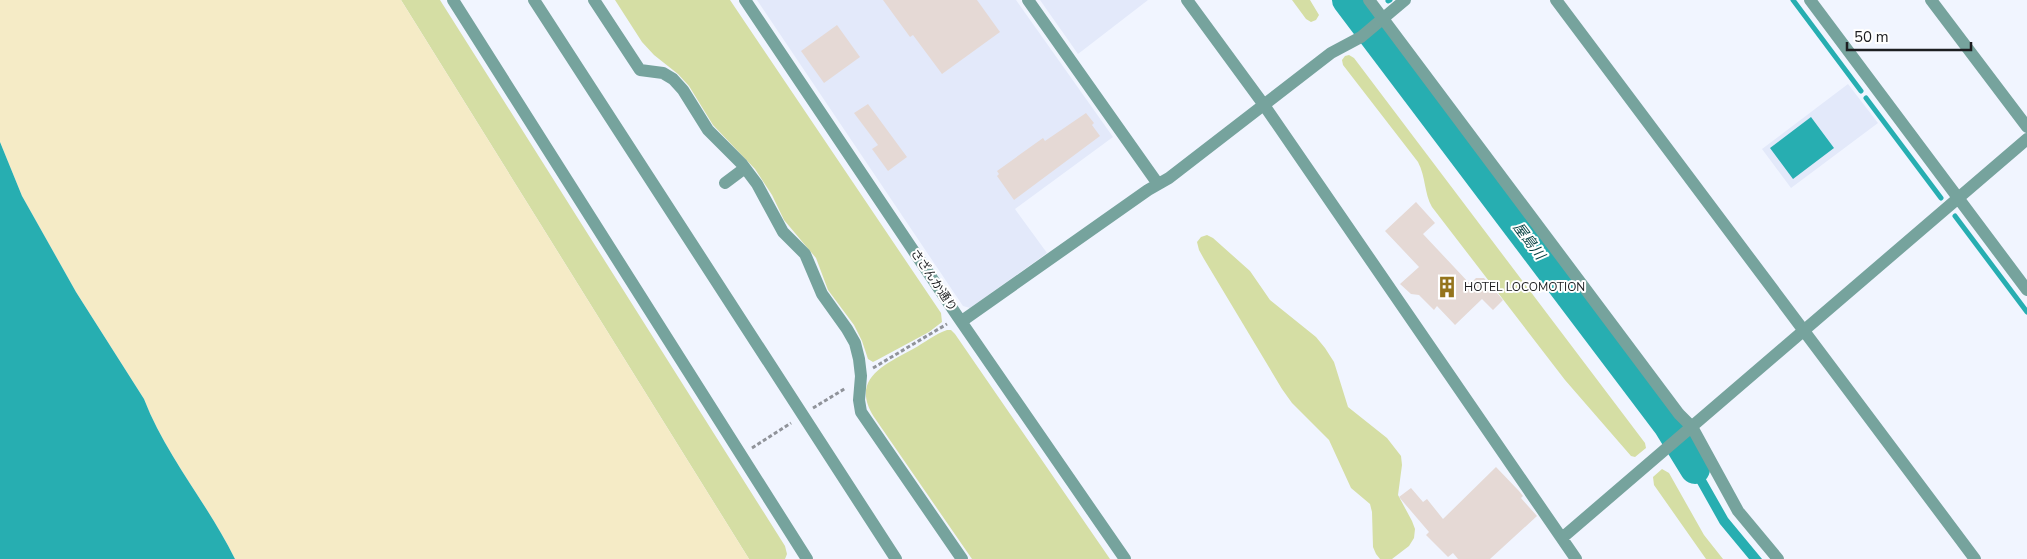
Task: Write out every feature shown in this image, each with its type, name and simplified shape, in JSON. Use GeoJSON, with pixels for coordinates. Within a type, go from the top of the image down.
{"type":"FeatureCollection","features":[{"type":"Feature","properties":{"kind":"street"},"geometry":{"type":"LineString","coordinates":[[453,0],[807,559]]}},
{"type":"Feature","properties":{"kind":"street"},"geometry":{"type":"LineString","coordinates":[[534,0],[896,559]]}},
{"type":"Feature","properties":{"kind":"street"},"geometry":{"type":"LineString","coordinates":[[594,0],[649,83]]}},
{"type":"Feature","properties":{"kind":"street","name":"さざんか通り"},"geometry":{"type":"LineString","coordinates":[[745,0],[1125,559]]}},
{"type":"Feature","properties":{"kind":"street"},"geometry":{"type":"LineString","coordinates":[[1028,0],[1158,184]]}},
{"type":"Feature","properties":{"kind":"street"},"geometry":{"type":"LineString","coordinates":[[1187,0],[1264,105],[1576,559]]}},
{"type":"Feature","properties":{"kind":"street"},"geometry":{"type":"LineString","coordinates":[[1369,0],[1381,21],[1679,414],[1738,511],[1778,559]]}},
{"type":"Feature","properties":{"kind":"street"},"geometry":{"type":"LineString","coordinates":[[962,321],[1169,178],[1331,53],[1361,37],[1405,0]]}},
{"type":"Feature","properties":{"kind":"street"},"geometry":{"type":"LineString","coordinates":[[1556,0],[1975,559]]}},
{"type":"Feature","properties":{"kind":"street"},"geometry":{"type":"LineString","coordinates":[[1810,0],[2027,290]]}},
{"type":"Feature","properties":{"kind":"street"},"geometry":{"type":"LineString","coordinates":[[1931,0],[2027,127]]}},
{"type":"Feature","properties":{"kind":"street"},"geometry":{"type":"LineString","coordinates":[[640,70],[663,73],[673,79],[683,90],[708,130],[745,168],[757,184],[783,232],[809,261],[822,294],[847,328],[855,343],[860,359],[859,400],[862,412],[962,559]]}},
{"type":"Feature","properties":{"kind":"street"},"geometry":{"type":"LineString","coordinates":[[1562,538],[2027,139]]}},
{"type":"Feature","properties":{"kind":"street"},"geometry":{"type":"LineString","coordinates":[[726,183],[745,168]]}},
{"type":"Feature","properties":{"kind":"path"},"geometry":{"type":"LineString","coordinates":[[808,412],[880,363],[948,323]]}},
{"type":"Feature","properties":{"kind":"path"},"geometry":{"type":"LineString","coordinates":[[747,451],[798,419]]}},
{"type":"Feature","properties":{"kind":"shaded area"},"geometry":{"type":"Polygon","coordinates":[[[757,0],[1016,0],[1113,137],[1015,209],[1047,253],[970,308],[963,306],[757,0]]]}},
{"type":"Feature","properties":{"kind":"shaded area"},"geometry":{"type":"Polygon","coordinates":[[[1040,0],[1148,0],[1078,54],[1040,0]]]}},
{"type":"Feature","properties":{"kind":"shaded area"},"geometry":{"type":"Polygon","coordinates":[[[1848,84],[1878,123],[1791,188],[1762,149],[1848,84]]]}},
{"type":"Feature","properties":{"kind":"green space"},"geometry":{"type":"Polygon","coordinates":[[[401,0],[440,0],[785,546],[787,554],[785,559],[749,559],[401,0]]]}},
{"type":"Feature","properties":{"kind":"green space"},"geometry":{"type":"Polygon","coordinates":[[[615,0],[730,0],[941,313],[942,322],[929,332],[873,362],[868,359],[854,325],[828,290],[816,258],[784,220],[772,195],[755,169],[713,125],[689,86],[642,42],[615,0]]]}},
{"type":"Feature","properties":{"kind":"green space"},"geometry":{"type":"Polygon","coordinates":[[[1292,0],[1310,0],[1319,15],[1316,20],[1311,22],[1306,19],[1292,0]]]}},
{"type":"Feature","properties":{"kind":"green space"},"geometry":{"type":"Polygon","coordinates":[[[1349,55],[1354,58],[1645,443],[1646,448],[1635,457],[1631,456],[1565,380],[1432,207],[1418,162],[1343,65],[1342,60],[1345,56],[1349,55]]]}},
{"type":"Feature","properties":{"kind":"green space"},"geometry":{"type":"Polygon","coordinates":[[[1207,235],[1213,238],[1250,271],[1270,300],[1316,337],[1334,362],[1348,407],[1387,438],[1401,456],[1402,465],[1398,495],[1415,529],[1414,538],[1409,546],[1392,559],[1380,559],[1376,554],[1373,547],[1370,504],[1351,488],[1329,440],[1292,403],[1282,389],[1204,259],[1197,242],[1201,237],[1207,235]]]}},
{"type":"Feature","properties":{"kind":"green space"},"geometry":{"type":"Polygon","coordinates":[[[947,330],[951,330],[955,334],[1110,559],[972,559],[874,417],[868,404],[866,393],[868,383],[874,375],[891,361],[947,330]]]}},
{"type":"Feature","properties":{"kind":"green space"},"geometry":{"type":"Polygon","coordinates":[[[1662,469],[1669,473],[1704,535],[1723,559],[1706,559],[1654,485],[1653,477],[1662,469]]]}},
{"type":"Feature","properties":{"kind":"sand"},"geometry":{"type":"Polygon","coordinates":[[[0,0],[401,0],[749,559],[235,559],[175,460],[144,399],[76,292],[22,196],[0,142],[0,0]]]}},
{"type":"Feature","properties":{"kind":"water"},"geometry":{"type":"Polygon","coordinates":[[[1811,117],[1834,148],[1793,179],[1770,148],[1811,117]]]}},
{"type":"Feature","properties":{"kind":"water"},"geometry":{"type":"Polygon","coordinates":[[[0,142],[22,196],[76,292],[144,399],[175,460],[235,559],[0,559],[0,142]]]}},
{"type":"Feature","properties":{"kind":"water"},"geometry":{"type":"Polygon","coordinates":[[[1682,437],[1728,518],[1762,559],[1749,559],[1720,524],[1674,442],[1682,437]]]}},
{"type":"Feature","properties":{"kind":"building"},"geometry":{"type":"Polygon","coordinates":[[[883,0],[977,0],[1000,32],[942,74],[913,35],[910,37],[883,0]]]}},
{"type":"Feature","properties":{"kind":"building"},"geometry":{"type":"Polygon","coordinates":[[[837,25],[860,57],[824,83],[801,51],[837,25]]]}},
{"type":"Feature","properties":{"kind":"building"},"geometry":{"type":"Polygon","coordinates":[[[868,104],[907,157],[888,171],[872,149],[878,145],[854,113],[868,104]]]}},
{"type":"Feature","properties":{"kind":"building"},"geometry":{"type":"Polygon","coordinates":[[[1086,113],[1094,123],[1092,125],[1100,136],[1014,200],[997,176],[999,174],[997,171],[1043,138],[1045,141],[1086,113]]]}},
{"type":"Feature","properties":{"kind":"building","name":"HOTEL LOCOMOTION"},"geometry":{"type":"Polygon","coordinates":[[[1416,202],[1435,223],[1423,234],[1470,284],[1476,278],[1484,278],[1503,300],[1493,310],[1482,299],[1455,325],[1437,306],[1434,310],[1419,295],[1411,294],[1400,284],[1419,267],[1385,231],[1416,202]]]}},
{"type":"Feature","properties":{"kind":"building"},"geometry":{"type":"Polygon","coordinates":[[[1496,467],[1519,491],[1523,496],[1521,498],[1537,516],[1490,559],[1458,559],[1453,553],[1448,557],[1426,535],[1429,532],[1399,497],[1411,488],[1423,502],[1427,499],[1443,519],[1496,467]]]}},
{"type":"Feature","properties":{"kind":"waterway","name":"屋島川"},"geometry":{"type":"LineString","coordinates":[[1347,0],[1668,425],[1695,469]]}},
{"type":"Feature","properties":{"kind":"waterway"},"geometry":{"type":"LineString","coordinates":[[1793,0],[1861,91]]}},
{"type":"Feature","properties":{"kind":"waterway"},"geometry":{"type":"LineString","coordinates":[[1364,22],[1372,15]]}},
{"type":"Feature","properties":{"kind":"waterway"},"geometry":{"type":"LineString","coordinates":[[1866,98],[1941,198]]}},
{"type":"Feature","properties":{"kind":"waterway"},"geometry":{"type":"LineString","coordinates":[[1955,216],[2027,312]]}},
{"type":"Feature","properties":{"kind":"place","name":"HOTEL LOCOMOTION"},"geometry":{"type":"Point","coordinates":[1447,287]}}]}
